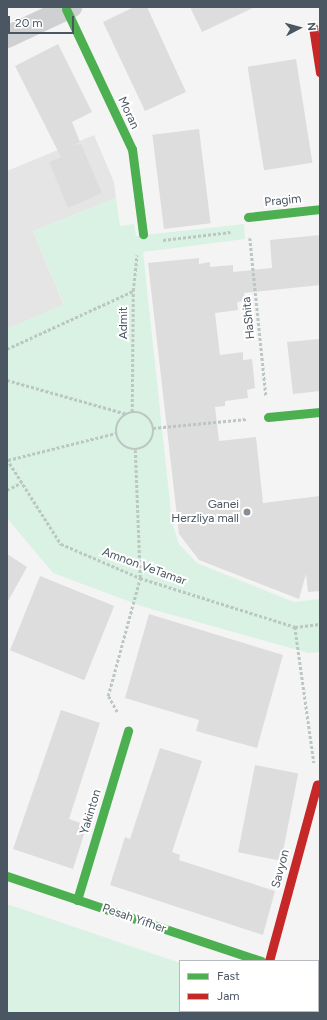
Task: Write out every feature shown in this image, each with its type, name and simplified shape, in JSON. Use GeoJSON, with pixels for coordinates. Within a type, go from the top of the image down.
{"type":"FeatureCollection","features":[{"type":"Feature","properties":{"kind":"street"},"geometry":{"type":"LineString","coordinates":[[7,37],[69,8]]}},
{"type":"Feature","properties":{"kind":"street","name":"Moran"},"geometry":{"type":"LineString","coordinates":[[69,8],[132,149],[143,234]]}},
{"type":"Feature","properties":{"kind":"street"},"geometry":{"type":"LineString","coordinates":[[313,27],[320,72]]}},
{"type":"Feature","properties":{"kind":"street","name":"Pragim"},"geometry":{"type":"LineString","coordinates":[[248,217],[320,209]]}},
{"type":"Feature","properties":{"kind":"street"},"geometry":{"type":"LineString","coordinates":[[268,417],[320,412]]}},
{"type":"Feature","properties":{"kind":"street","name":"Yakinton"},"geometry":{"type":"LineString","coordinates":[[78,900],[128,731]]}},
{"type":"Feature","properties":{"kind":"street","name":"Savyon"},"geometry":{"type":"LineString","coordinates":[[269,960],[317,784]]}},
{"type":"Feature","properties":{"kind":"street","name":"Pesah Yifher"},"geometry":{"type":"LineString","coordinates":[[7,876],[258,960]]}},
{"type":"Feature","properties":{"kind":"path","name":"HaShita"},"geometry":{"type":"LineString","coordinates":[[248,217],[268,417]]}},
{"type":"Feature","properties":{"kind":"path"},"geometry":{"type":"LineString","coordinates":[[143,234],[161,240],[250,230]]}},
{"type":"Feature","properties":{"kind":"path","name":"Admit"},"geometry":{"type":"LineString","coordinates":[[132,412],[133,291],[143,234]]}},
{"type":"Feature","properties":{"kind":"path"},"geometry":{"type":"LineString","coordinates":[[7,349],[133,291]]}},
{"type":"Feature","properties":{"kind":"path"},"geometry":{"type":"LineString","coordinates":[[7,380],[127,414]]}},
{"type":"Feature","properties":{"kind":"path"},"geometry":{"type":"LineString","coordinates":[[132,412],[144,414],[153,428],[149,444],[135,450],[122,444],[116,433],[118,422],[127,414],[132,412]]}},
{"type":"Feature","properties":{"kind":"path"},"geometry":{"type":"LineString","coordinates":[[153,428],[268,417]]}},
{"type":"Feature","properties":{"kind":"path"},"geometry":{"type":"LineString","coordinates":[[7,459],[116,433]]}},
{"type":"Feature","properties":{"kind":"path"},"geometry":{"type":"LineString","coordinates":[[128,731],[108,696],[140,578],[135,450]]}},
{"type":"Feature","properties":{"kind":"path","name":"Amnon VeTamar"},"geometry":{"type":"LineString","coordinates":[[7,459],[61,544],[140,578],[295,627],[320,624]]}},
{"type":"Feature","properties":{"kind":"path"},"geometry":{"type":"LineString","coordinates":[[7,490],[21,483]]}},
{"type":"Feature","properties":{"kind":"path"},"geometry":{"type":"LineString","coordinates":[[295,627],[317,784]]}},
{"type":"Feature","properties":{"kind":"shaded area"},"geometry":{"type":"Polygon","coordinates":[[[94,135],[114,182],[116,198],[33,231],[64,305],[7,329],[7,171],[94,135]]]}},
{"type":"Feature","properties":{"kind":"green space"},"geometry":{"type":"Polygon","coordinates":[[[116,198],[120,226],[134,224],[136,236],[244,224],[245,239],[143,252],[172,522],[179,544],[197,563],[294,602],[320,599],[320,652],[309,653],[144,607],[53,573],[7,518],[7,329],[64,304],[33,231],[116,198]]]}},
{"type":"Feature","properties":{"kind":"green space"},"geometry":{"type":"Polygon","coordinates":[[[7,904],[179,963],[179,1012],[319,1012],[320,1013],[7,1013],[7,904]]]}},
{"type":"Feature","properties":{"kind":"building"},"geometry":{"type":"Polygon","coordinates":[[[134,7],[147,7],[186,92],[145,111],[103,22],[134,7]]]}},
{"type":"Feature","properties":{"kind":"building"},"geometry":{"type":"Polygon","coordinates":[[[190,7],[255,7],[202,32],[190,7]]]}},
{"type":"Feature","properties":{"kind":"building"},"geometry":{"type":"Polygon","coordinates":[[[58,44],[92,112],[72,122],[80,142],[72,145],[81,144],[102,193],[68,208],[49,162],[61,157],[15,66],[58,44]]]}},
{"type":"Feature","properties":{"kind":"building"},"geometry":{"type":"Polygon","coordinates":[[[296,59],[312,163],[264,170],[248,67],[296,59]]]}},
{"type":"Feature","properties":{"kind":"building"},"geometry":{"type":"Polygon","coordinates":[[[199,129],[211,223],[164,229],[152,135],[199,129]]]}},
{"type":"Feature","properties":{"kind":"building"},"geometry":{"type":"Polygon","coordinates":[[[320,235],[320,285],[244,293],[245,301],[237,302],[238,310],[215,313],[220,355],[243,352],[243,360],[252,359],[255,388],[247,390],[248,398],[225,401],[225,406],[215,407],[219,441],[256,437],[263,503],[320,496],[320,591],[308,592],[306,574],[299,599],[199,560],[179,534],[148,263],[199,258],[199,264],[210,262],[210,267],[233,265],[233,272],[272,268],[270,240],[320,235]]]}},
{"type":"Feature","properties":{"kind":"building"},"geometry":{"type":"Polygon","coordinates":[[[320,339],[320,391],[293,394],[287,342],[320,339]]]}},
{"type":"Feature","properties":{"kind":"building"},"geometry":{"type":"Polygon","coordinates":[[[7,554],[27,567],[7,603],[7,554]]]}},
{"type":"Feature","properties":{"kind":"building"},"geometry":{"type":"Polygon","coordinates":[[[40,576],[114,606],[84,680],[10,650],[40,576]]]}},
{"type":"Feature","properties":{"kind":"building"},"geometry":{"type":"Polygon","coordinates":[[[149,614],[283,655],[257,748],[196,731],[199,720],[125,698],[149,614]]]}},
{"type":"Feature","properties":{"kind":"building"},"geometry":{"type":"Polygon","coordinates":[[[61,710],[100,723],[69,819],[87,825],[73,869],[13,849],[61,710]]]}},
{"type":"Feature","properties":{"kind":"building"},"geometry":{"type":"Polygon","coordinates":[[[160,748],[202,761],[172,852],[180,855],[179,860],[275,891],[263,935],[110,885],[125,837],[130,839],[160,748]]]}},
{"type":"Feature","properties":{"kind":"building"},"geometry":{"type":"Polygon","coordinates":[[[255,765],[298,773],[281,861],[238,852],[255,765]]]}},
{"type":"Feature","properties":{"kind":"traffic: fast"},"geometry":{"type":"LineString","coordinates":[[66,9],[132,149],[143,234]]}},
{"type":"Feature","properties":{"kind":"traffic: fast"},"geometry":{"type":"LineString","coordinates":[[248,217],[320,209]]}},
{"type":"Feature","properties":{"kind":"traffic: fast"},"geometry":{"type":"LineString","coordinates":[[268,417],[320,412]]}},
{"type":"Feature","properties":{"kind":"traffic: fast"},"geometry":{"type":"LineString","coordinates":[[77,900],[128,731]]}},
{"type":"Feature","properties":{"kind":"traffic: fast"},"geometry":{"type":"LineString","coordinates":[[7,876],[258,960]]}},
{"type":"Feature","properties":{"kind":"traffic: jam"},"geometry":{"type":"LineString","coordinates":[[313,27],[320,72]]}},
{"type":"Feature","properties":{"kind":"traffic: jam"},"geometry":{"type":"LineString","coordinates":[[269,960],[317,784]]}},
{"type":"Feature","properties":{"kind":"place","name":"Ganei Herzliya mall"},"geometry":{"type":"Point","coordinates":[247,512]}}]}
